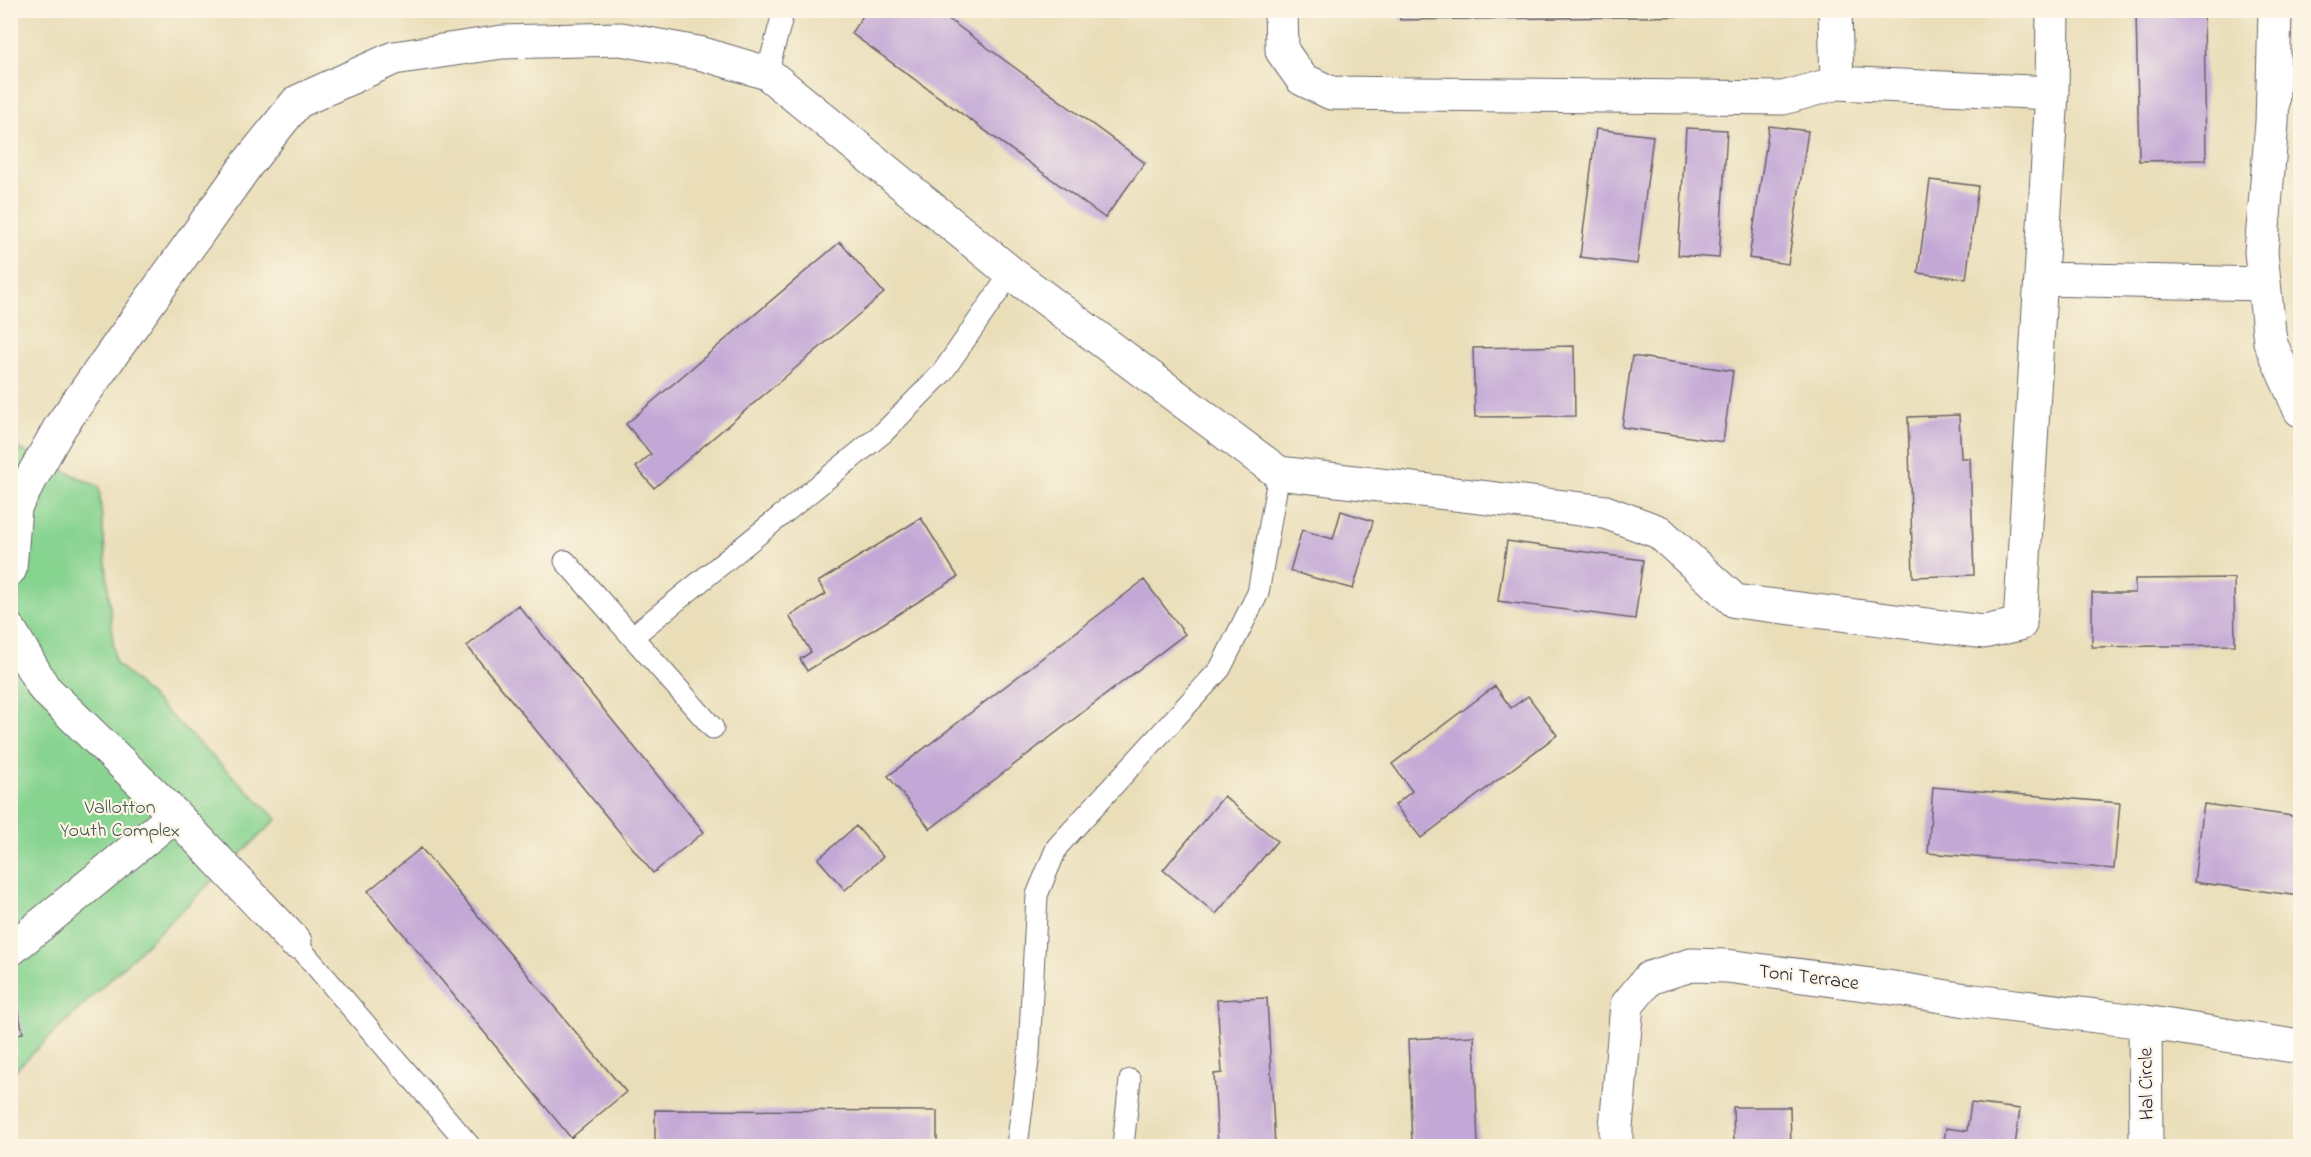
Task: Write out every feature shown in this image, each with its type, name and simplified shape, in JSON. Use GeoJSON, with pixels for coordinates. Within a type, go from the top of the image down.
{"type":"FeatureCollection","features":[{"type":"Feature","properties":{"kind":"street"},"geometry":{"type":"LineString","coordinates":[[1281,10],[1282,51],[1302,79],[1331,93],[1783,98],[1837,83],[2052,93]]}},
{"type":"Feature","properties":{"kind":"street"},"geometry":{"type":"LineString","coordinates":[[1835,10],[1837,83]]}},
{"type":"Feature","properties":{"kind":"street"},"geometry":{"type":"LineString","coordinates":[[10,569],[15,507],[60,427],[248,163],[297,102],[394,58],[502,42],[621,39],[703,54],[767,73],[1011,273],[1279,473],[1605,512],[1659,532],[1735,601],[1984,632],[2020,624],[2052,93],[2053,10]]}},
{"type":"Feature","properties":{"kind":"street"},"geometry":{"type":"LineString","coordinates":[[2275,10],[2272,123],[2261,252],[2270,342],[2301,410]]}},
{"type":"Feature","properties":{"kind":"street"},"geometry":{"type":"LineString","coordinates":[[2041,279],[2264,284]]}},
{"type":"Feature","properties":{"kind":"street"},"geometry":{"type":"LineString","coordinates":[[10,630],[44,688],[174,815],[295,942]]}},
{"type":"Feature","properties":{"kind":"street"},"geometry":{"type":"LineString","coordinates":[[10,950],[174,815]]}},
{"type":"Feature","properties":{"kind":"street","name":"Toni Terrace"},"geometry":{"type":"LineString","coordinates":[[1616,1146],[1627,1005],[1649,978],[1691,965],[1727,966],[2145,1022],[2301,1047]]}},
{"type":"Feature","properties":{"kind":"street","name":"Hal Circle"},"geometry":{"type":"LineString","coordinates":[[2145,1022],[2146,1146]]}},
{"type":"Feature","properties":{"kind":"lane"},"geometry":{"type":"LineString","coordinates":[[767,73],[784,10]]}},
{"type":"Feature","properties":{"kind":"lane"},"geometry":{"type":"LineString","coordinates":[[632,637],[884,432],[942,373],[1011,273]]}},
{"type":"Feature","properties":{"kind":"lane"},"geometry":{"type":"LineString","coordinates":[[1017,1146],[1029,1053],[1037,895],[1057,847],[1220,669],[1258,593],[1279,473]]}},
{"type":"Feature","properties":{"kind":"lane"},"geometry":{"type":"LineString","coordinates":[[566,561],[713,728]]}},
{"type":"Feature","properties":{"kind":"lane"},"geometry":{"type":"LineString","coordinates":[[295,942],[470,1146]]}},
{"type":"Feature","properties":{"kind":"lane"},"geometry":{"type":"LineString","coordinates":[[1123,1146],[1130,1080]]}},
{"type":"Feature","properties":{"kind":"green space","name":"Vallotton Youth Complex"},"geometry":{"type":"Polygon","coordinates":[[[11,445],[99,487],[115,662],[277,819],[11,1074],[11,445]]]}},
{"type":"Feature","properties":{"kind":"building"},"geometry":{"type":"Polygon","coordinates":[[[867,10],[936,10],[1145,163],[1105,218],[851,33],[867,10]]]}},
{"type":"Feature","properties":{"kind":"building"},"geometry":{"type":"Polygon","coordinates":[[[1400,10],[1711,10],[1711,16],[1400,20],[1400,10]]]}},
{"type":"Feature","properties":{"kind":"building"},"geometry":{"type":"Polygon","coordinates":[[[2136,10],[2204,10],[2206,160],[2139,161],[2136,10]]]}},
{"type":"Feature","properties":{"kind":"building"},"geometry":{"type":"Polygon","coordinates":[[[1769,126],[1808,131],[1788,264],[1749,258],[1769,126]]]}},
{"type":"Feature","properties":{"kind":"building"},"geometry":{"type":"Polygon","coordinates":[[[1686,128],[1727,130],[1719,258],[1678,255],[1686,128]]]}},
{"type":"Feature","properties":{"kind":"building"},"geometry":{"type":"Polygon","coordinates":[[[1596,129],[1653,136],[1637,264],[1580,257],[1596,129]]]}},
{"type":"Feature","properties":{"kind":"building"},"geometry":{"type":"Polygon","coordinates":[[[1930,180],[1978,186],[1966,279],[1918,273],[1930,180]]]}},
{"type":"Feature","properties":{"kind":"building"},"geometry":{"type":"Polygon","coordinates":[[[840,242],[884,293],[654,488],[636,467],[651,454],[626,424],[840,242]]]}},
{"type":"Feature","properties":{"kind":"building"},"geometry":{"type":"Polygon","coordinates":[[[1574,346],[1575,416],[1475,417],[1473,348],[1574,346]]]}},
{"type":"Feature","properties":{"kind":"building"},"geometry":{"type":"Polygon","coordinates":[[[1632,356],[1733,371],[1723,442],[1622,427],[1632,356]]]}},
{"type":"Feature","properties":{"kind":"building"},"geometry":{"type":"Polygon","coordinates":[[[1959,415],[1961,458],[1970,458],[1974,575],[1913,577],[1908,417],[1959,415]]]}},
{"type":"Feature","properties":{"kind":"building"},"geometry":{"type":"Polygon","coordinates":[[[1341,511],[1373,521],[1353,589],[1290,571],[1302,530],[1333,539],[1341,511]]]}},
{"type":"Feature","properties":{"kind":"building"},"geometry":{"type":"Polygon","coordinates":[[[921,518],[958,577],[807,671],[800,659],[811,652],[789,616],[826,594],[818,582],[921,518]]]}},
{"type":"Feature","properties":{"kind":"building"},"geometry":{"type":"Polygon","coordinates":[[[1507,541],[1643,560],[1635,619],[1498,601],[1507,541]]]}},
{"type":"Feature","properties":{"kind":"building"},"geometry":{"type":"Polygon","coordinates":[[[2234,578],[2235,645],[2092,647],[2092,593],[2135,593],[2135,579],[2234,578]]]}},
{"type":"Feature","properties":{"kind":"building"},"geometry":{"type":"Polygon","coordinates":[[[1144,580],[1185,634],[930,829],[888,776],[1144,580]]]}},
{"type":"Feature","properties":{"kind":"building"},"geometry":{"type":"Polygon","coordinates":[[[518,605],[704,832],[653,873],[467,646],[518,605]]]}},
{"type":"Feature","properties":{"kind":"building"},"geometry":{"type":"Polygon","coordinates":[[[1495,686],[1511,708],[1528,696],[1557,735],[1421,838],[1395,805],[1412,791],[1392,764],[1495,686]]]}},
{"type":"Feature","properties":{"kind":"building"},"geometry":{"type":"Polygon","coordinates":[[[1933,787],[2120,803],[2114,869],[1928,853],[1933,787]]]}},
{"type":"Feature","properties":{"kind":"building"},"geometry":{"type":"Polygon","coordinates":[[[1224,796],[1277,841],[1216,914],[1163,870],[1224,796]]]}},
{"type":"Feature","properties":{"kind":"building"},"geometry":{"type":"Polygon","coordinates":[[[2204,804],[2300,817],[2300,896],[2194,882],[2204,804]]]}},
{"type":"Feature","properties":{"kind":"building"},"geometry":{"type":"Polygon","coordinates":[[[856,826],[883,857],[845,890],[818,859],[856,826]]]}},
{"type":"Feature","properties":{"kind":"building"},"geometry":{"type":"Polygon","coordinates":[[[421,848],[626,1092],[571,1138],[368,891],[421,848]]]}},
{"type":"Feature","properties":{"kind":"building"},"geometry":{"type":"Polygon","coordinates":[[[10,982],[23,1033],[10,1036],[10,982]]]}},
{"type":"Feature","properties":{"kind":"building"},"geometry":{"type":"Polygon","coordinates":[[[1267,998],[1275,1146],[1218,1146],[1214,1074],[1222,1073],[1217,1000],[1267,998]]]}},
{"type":"Feature","properties":{"kind":"building"},"geometry":{"type":"Polygon","coordinates":[[[1474,1036],[1478,1146],[1412,1146],[1408,1039],[1474,1036]]]}},
{"type":"Feature","properties":{"kind":"building"},"geometry":{"type":"Polygon","coordinates":[[[1971,1103],[2020,1109],[2015,1146],[1943,1146],[1946,1128],[1967,1131],[1971,1103]]]}},
{"type":"Feature","properties":{"kind":"building"},"geometry":{"type":"Polygon","coordinates":[[[1733,1107],[1790,1107],[1791,1146],[1734,1146],[1733,1107]]]}},
{"type":"Feature","properties":{"kind":"building"},"geometry":{"type":"Polygon","coordinates":[[[655,1110],[937,1111],[937,1146],[655,1146],[655,1110]]]}}]}
